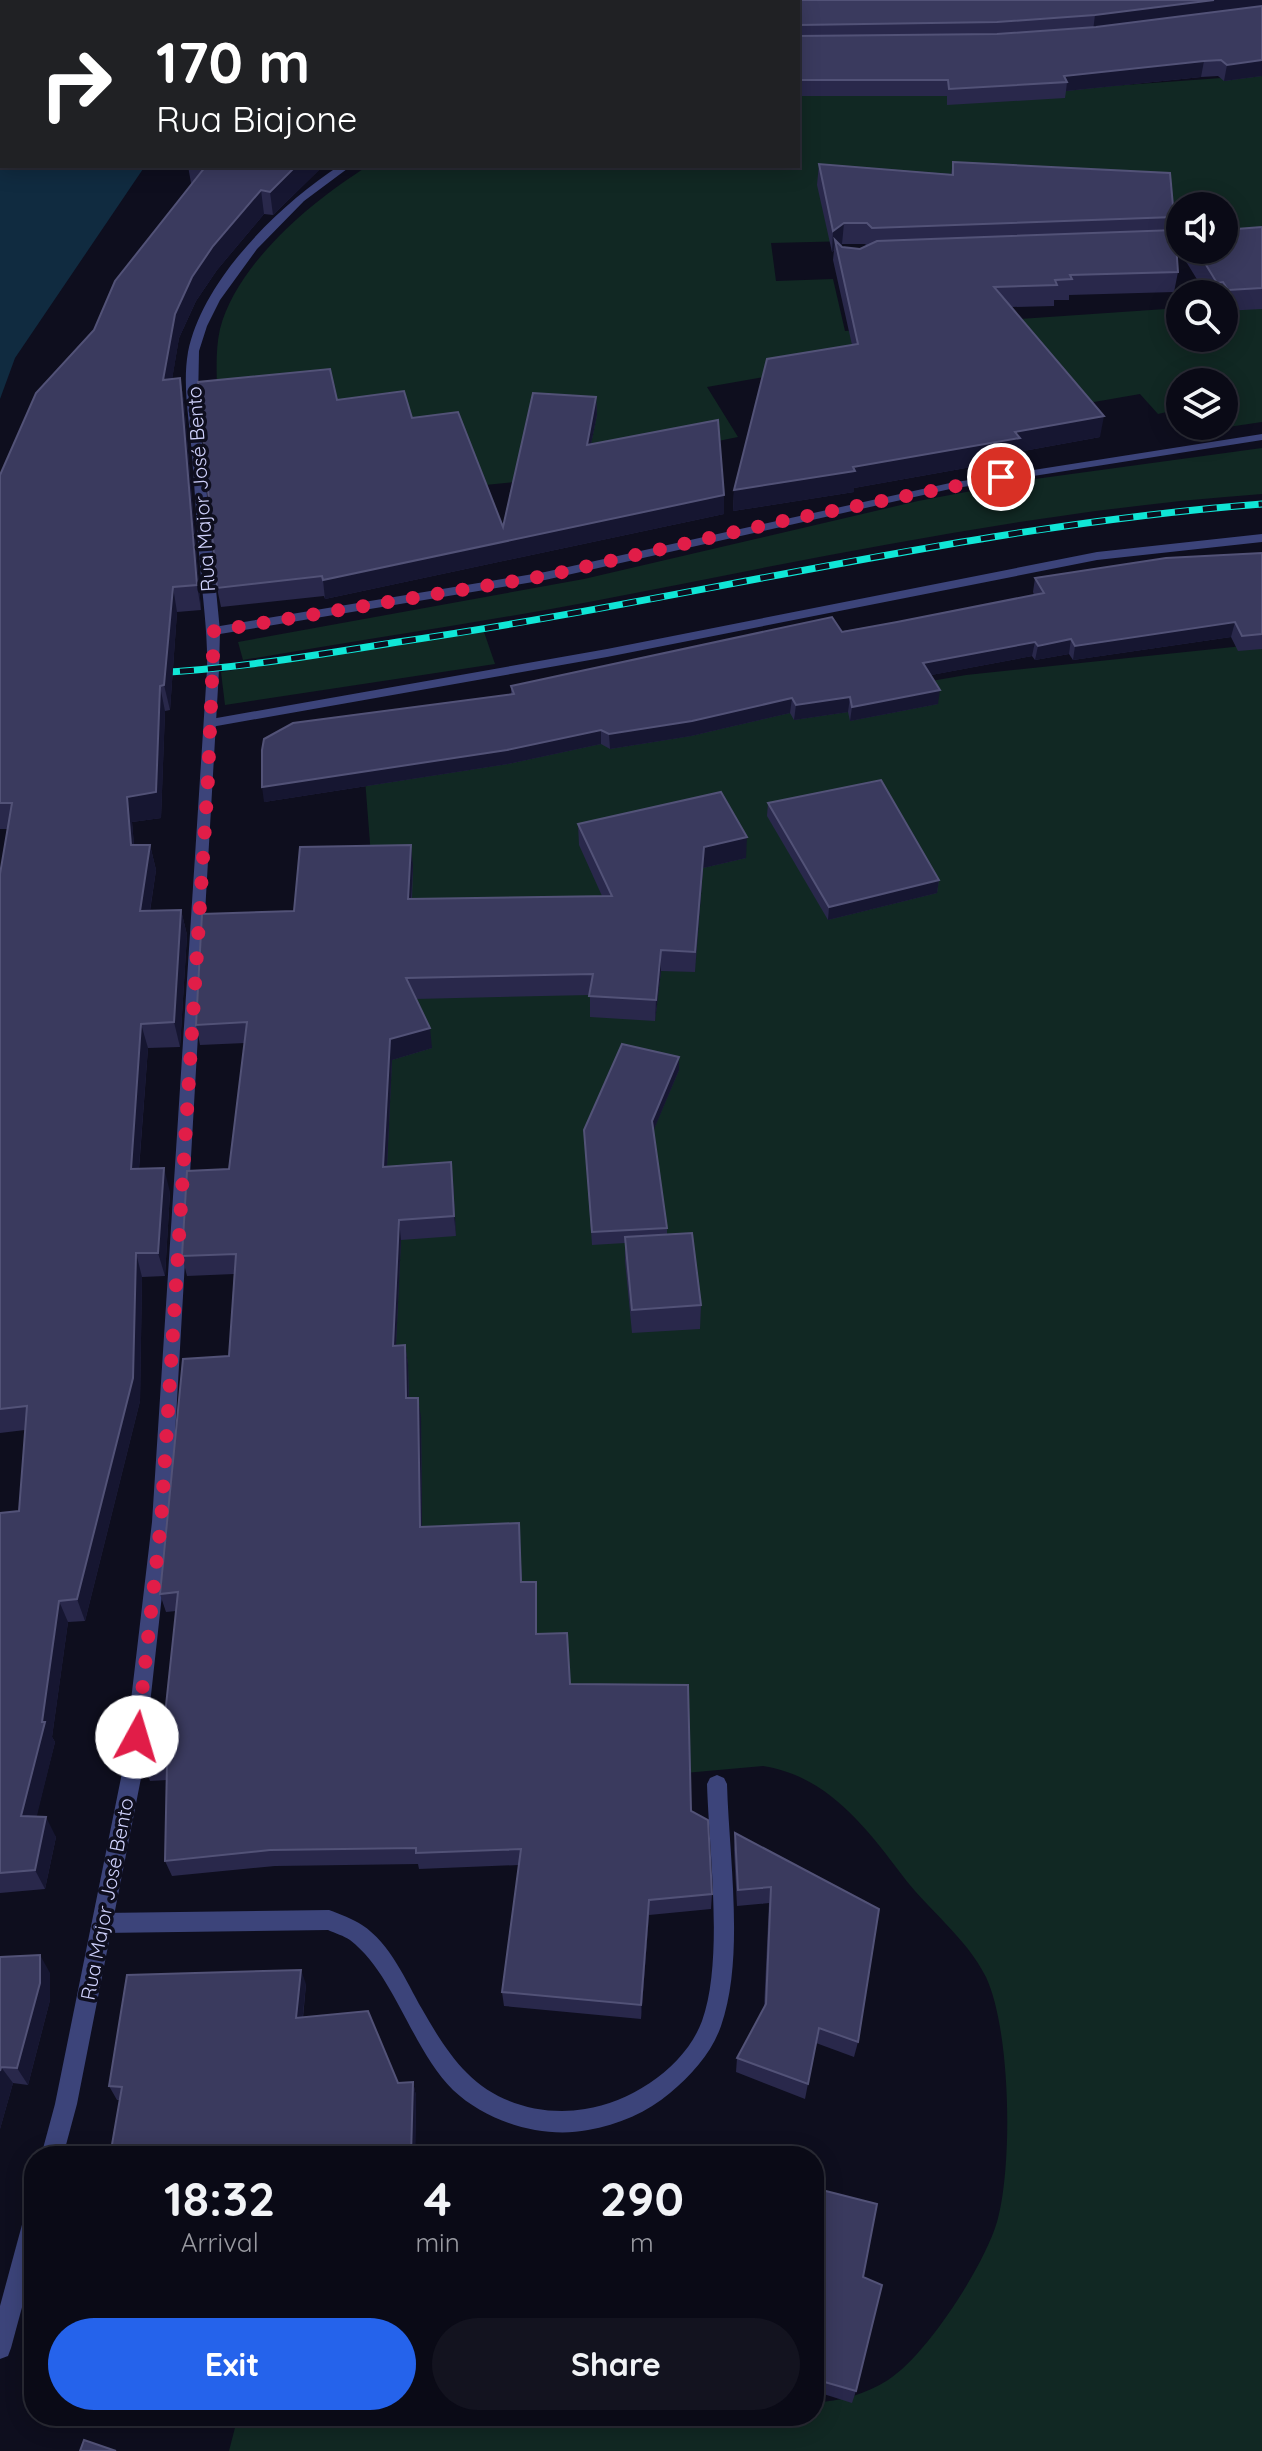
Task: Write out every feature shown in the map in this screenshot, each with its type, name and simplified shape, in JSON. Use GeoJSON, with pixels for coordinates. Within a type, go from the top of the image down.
{"type":"FeatureCollection","features":[{"type":"Feature","properties":{"kind":"street","name":"Rua Major José Bento"},"geometry":{"type":"LineString","coordinates":[[54,2146],[133,1768],[161,1522],[211,723],[214,631],[193,394],[193,353],[200,327],[250,252],[300,201],[343,168]]}},
{"type":"Feature","properties":{"kind":"street"},"geometry":{"type":"LineString","coordinates":[[214,631],[530,579],[950,486],[1077,463],[1262,437]]}},
{"type":"Feature","properties":{"kind":"street"},"geometry":{"type":"LineString","coordinates":[[211,723],[607,653],[1097,556],[1262,538]]}},
{"type":"Feature","properties":{"kind":"street"},"geometry":{"type":"LineString","coordinates":[[102,1923],[329,1920],[346,1924],[372,1945],[423,2035],[460,2083],[483,2102],[544,2122],[596,2120],[645,2099],[665,2084],[699,2045],[711,2025],[721,1977],[717,1784]]}},
{"type":"Feature","properties":{"kind":"street"},"geometry":{"type":"LineString","coordinates":[[0,2348],[24,2258]]}},
{"type":"Feature","properties":{"kind":"green space"},"geometry":{"type":"Polygon","coordinates":[[[1262,75],[1262,227],[1238,230],[1238,192],[1166,192],[933,239],[771,243],[776,281],[833,279],[845,331],[1166,309],[1166,352],[1238,352],[1238,305],[1262,303],[1262,422],[1238,426],[1238,368],[1166,368],[1166,412],[1158,414],[1140,394],[1071,406],[793,372],[707,387],[738,437],[515,482],[475,486],[217,397],[220,329],[229,304],[243,280],[260,257],[301,215],[365,168],[800,168],[800,91],[1084,88],[1262,75]]]}},
{"type":"Feature","properties":{"kind":"green space"},"geometry":{"type":"Polygon","coordinates":[[[1262,448],[1262,494],[1093,511],[926,537],[550,609],[243,660],[238,642],[584,579],[918,501],[1035,479],[1262,448]]]}},
{"type":"Feature","properties":{"kind":"green space"},"geometry":{"type":"Polygon","coordinates":[[[484,632],[495,664],[225,705],[221,672],[484,632]]]}},
{"type":"Feature","properties":{"kind":"green space"},"geometry":{"type":"Polygon","coordinates":[[[1262,644],[1262,2451],[229,2451],[235,2426],[824,2426],[824,2401],[871,2389],[888,2380],[920,2351],[967,2285],[990,2240],[997,2222],[1006,2168],[1007,2099],[1001,2030],[986,1977],[968,1949],[912,1888],[874,1839],[825,1792],[807,1780],[763,1766],[406,1798],[389,1454],[384,1023],[365,779],[966,675],[1262,644]]]}},
{"type":"Feature","properties":{"kind":"water"},"geometry":{"type":"Polygon","coordinates":[[[0,168],[144,168],[15,358],[0,399],[0,168]]]}},
{"type":"Feature","properties":{"kind":"building"},"geometry":{"type":"Polygon","coordinates":[[[800,0],[1214,0],[1095,15],[997,22],[800,25],[800,0]]]}},
{"type":"Feature","properties":{"kind":"building"},"geometry":{"type":"Polygon","coordinates":[[[1262,6],[1262,60],[1227,65],[1221,60],[1204,61],[1064,76],[1067,82],[949,89],[948,80],[800,80],[800,36],[997,34],[1096,27],[1262,6]]]}},
{"type":"Feature","properties":{"kind":"building"},"geometry":{"type":"Polygon","coordinates":[[[953,162],[1170,173],[1172,192],[1166,192],[1166,217],[872,228],[867,223],[844,223],[833,231],[819,164],[953,175],[953,162]]]}},
{"type":"Feature","properties":{"kind":"building"},"geometry":{"type":"Polygon","coordinates":[[[204,168],[294,168],[270,192],[261,190],[213,246],[192,277],[175,314],[163,380],[180,378],[197,585],[173,587],[164,685],[160,686],[156,792],[127,797],[131,845],[150,845],[140,911],[181,910],[174,1022],[141,1024],[131,1169],[164,1168],[158,1253],[136,1253],[133,1378],[77,1599],[59,1601],[42,1722],[45,1722],[21,1816],[46,1817],[35,1870],[0,1873],[0,1513],[19,1511],[27,1406],[0,1409],[0,874],[12,803],[0,803],[0,475],[36,393],[94,330],[115,281],[204,168]]]}},
{"type":"Feature","properties":{"kind":"building"},"geometry":{"type":"Polygon","coordinates":[[[1262,227],[1262,288],[1238,289],[1238,280],[1215,280],[1205,264],[1238,264],[1238,229],[1262,227]]]}},
{"type":"Feature","properties":{"kind":"building"},"geometry":{"type":"Polygon","coordinates":[[[1166,230],[1166,264],[1177,264],[1178,272],[1070,275],[1072,279],[1055,280],[1057,285],[994,287],[1104,416],[1015,432],[1020,438],[853,467],[855,471],[734,490],[767,359],[858,344],[835,240],[842,247],[860,249],[877,241],[1166,230]]]}},
{"type":"Feature","properties":{"kind":"building"},"geometry":{"type":"Polygon","coordinates":[[[330,369],[337,400],[404,391],[412,418],[458,412],[503,527],[533,393],[596,397],[587,445],[718,420],[724,495],[323,580],[322,576],[217,588],[198,382],[330,369]]]}},
{"type":"Feature","properties":{"kind":"building"},"geometry":{"type":"Polygon","coordinates":[[[1262,553],[1262,634],[1242,636],[1235,622],[1075,646],[1071,639],[1038,646],[1035,642],[923,663],[940,690],[852,707],[850,697],[796,705],[792,698],[692,721],[609,734],[601,730],[507,750],[262,787],[264,739],[293,723],[514,694],[511,686],[832,617],[842,632],[1044,593],[1035,578],[1166,558],[1262,553]]]}},
{"type":"Feature","properties":{"kind":"building"},"geometry":{"type":"Polygon","coordinates":[[[881,780],[939,880],[829,907],[768,803],[881,780]]]}},
{"type":"Feature","properties":{"kind":"building"},"geometry":{"type":"Polygon","coordinates":[[[721,792],[747,837],[704,847],[695,952],[661,950],[656,1000],[589,996],[593,974],[406,978],[430,1028],[390,1039],[383,1167],[451,1162],[454,1216],[399,1220],[393,1346],[405,1345],[406,1398],[418,1398],[420,1527],[519,1523],[521,1582],[536,1582],[536,1634],[567,1633],[570,1684],[688,1685],[691,1811],[708,1820],[712,1894],[649,1900],[641,2005],[502,1992],[521,1849],[416,1853],[416,1848],[270,1850],[165,1861],[167,1764],[144,1765],[149,1716],[165,1715],[178,1592],[160,1594],[183,1359],[229,1356],[236,1254],[182,1256],[187,1171],[229,1169],[247,1022],[196,1025],[202,914],[294,911],[300,847],[411,845],[408,899],[612,896],[578,824],[721,792]]]}},
{"type":"Feature","properties":{"kind":"building"},"geometry":{"type":"Polygon","coordinates":[[[622,1044],[679,1057],[652,1121],[667,1228],[592,1232],[584,1130],[622,1044]]]}},
{"type":"Feature","properties":{"kind":"building"},"geometry":{"type":"Polygon","coordinates":[[[692,1233],[701,1305],[632,1310],[625,1237],[692,1233]]]}},
{"type":"Feature","properties":{"kind":"building"},"geometry":{"type":"Polygon","coordinates":[[[735,1833],[879,1909],[858,2042],[819,2028],[808,2084],[737,2058],[766,2004],[771,1887],[738,1890],[735,1833]]]}},
{"type":"Feature","properties":{"kind":"building"},"geometry":{"type":"Polygon","coordinates":[[[40,1955],[40,1983],[17,2068],[1,2067],[0,2071],[0,1957],[40,1955]]]}},
{"type":"Feature","properties":{"kind":"building"},"geometry":{"type":"Polygon","coordinates":[[[301,1970],[296,2018],[368,2011],[398,2083],[413,2082],[411,2146],[112,2146],[122,2087],[109,2086],[127,1975],[301,1970]]]}},
{"type":"Feature","properties":{"kind":"building"},"geometry":{"type":"Polygon","coordinates":[[[824,2191],[877,2204],[863,2277],[882,2285],[856,2391],[824,2382],[824,2191]]]}},
{"type":"Feature","properties":{"kind":"building"},"geometry":{"type":"Polygon","coordinates":[[[84,2440],[116,2451],[80,2451],[84,2440]]]}},
{"type":"Feature","properties":{"kind":"railway"},"geometry":{"type":"LineString","coordinates":[[152,673],[275,661],[506,625],[1045,529],[1262,504]]}},
{"type":"Feature","properties":{"kind":"route"},"geometry":{"type":"LineString","coordinates":[[137,1737],[161,1522],[208,779],[214,631],[545,576],[787,520],[1001,477]]}}]}
